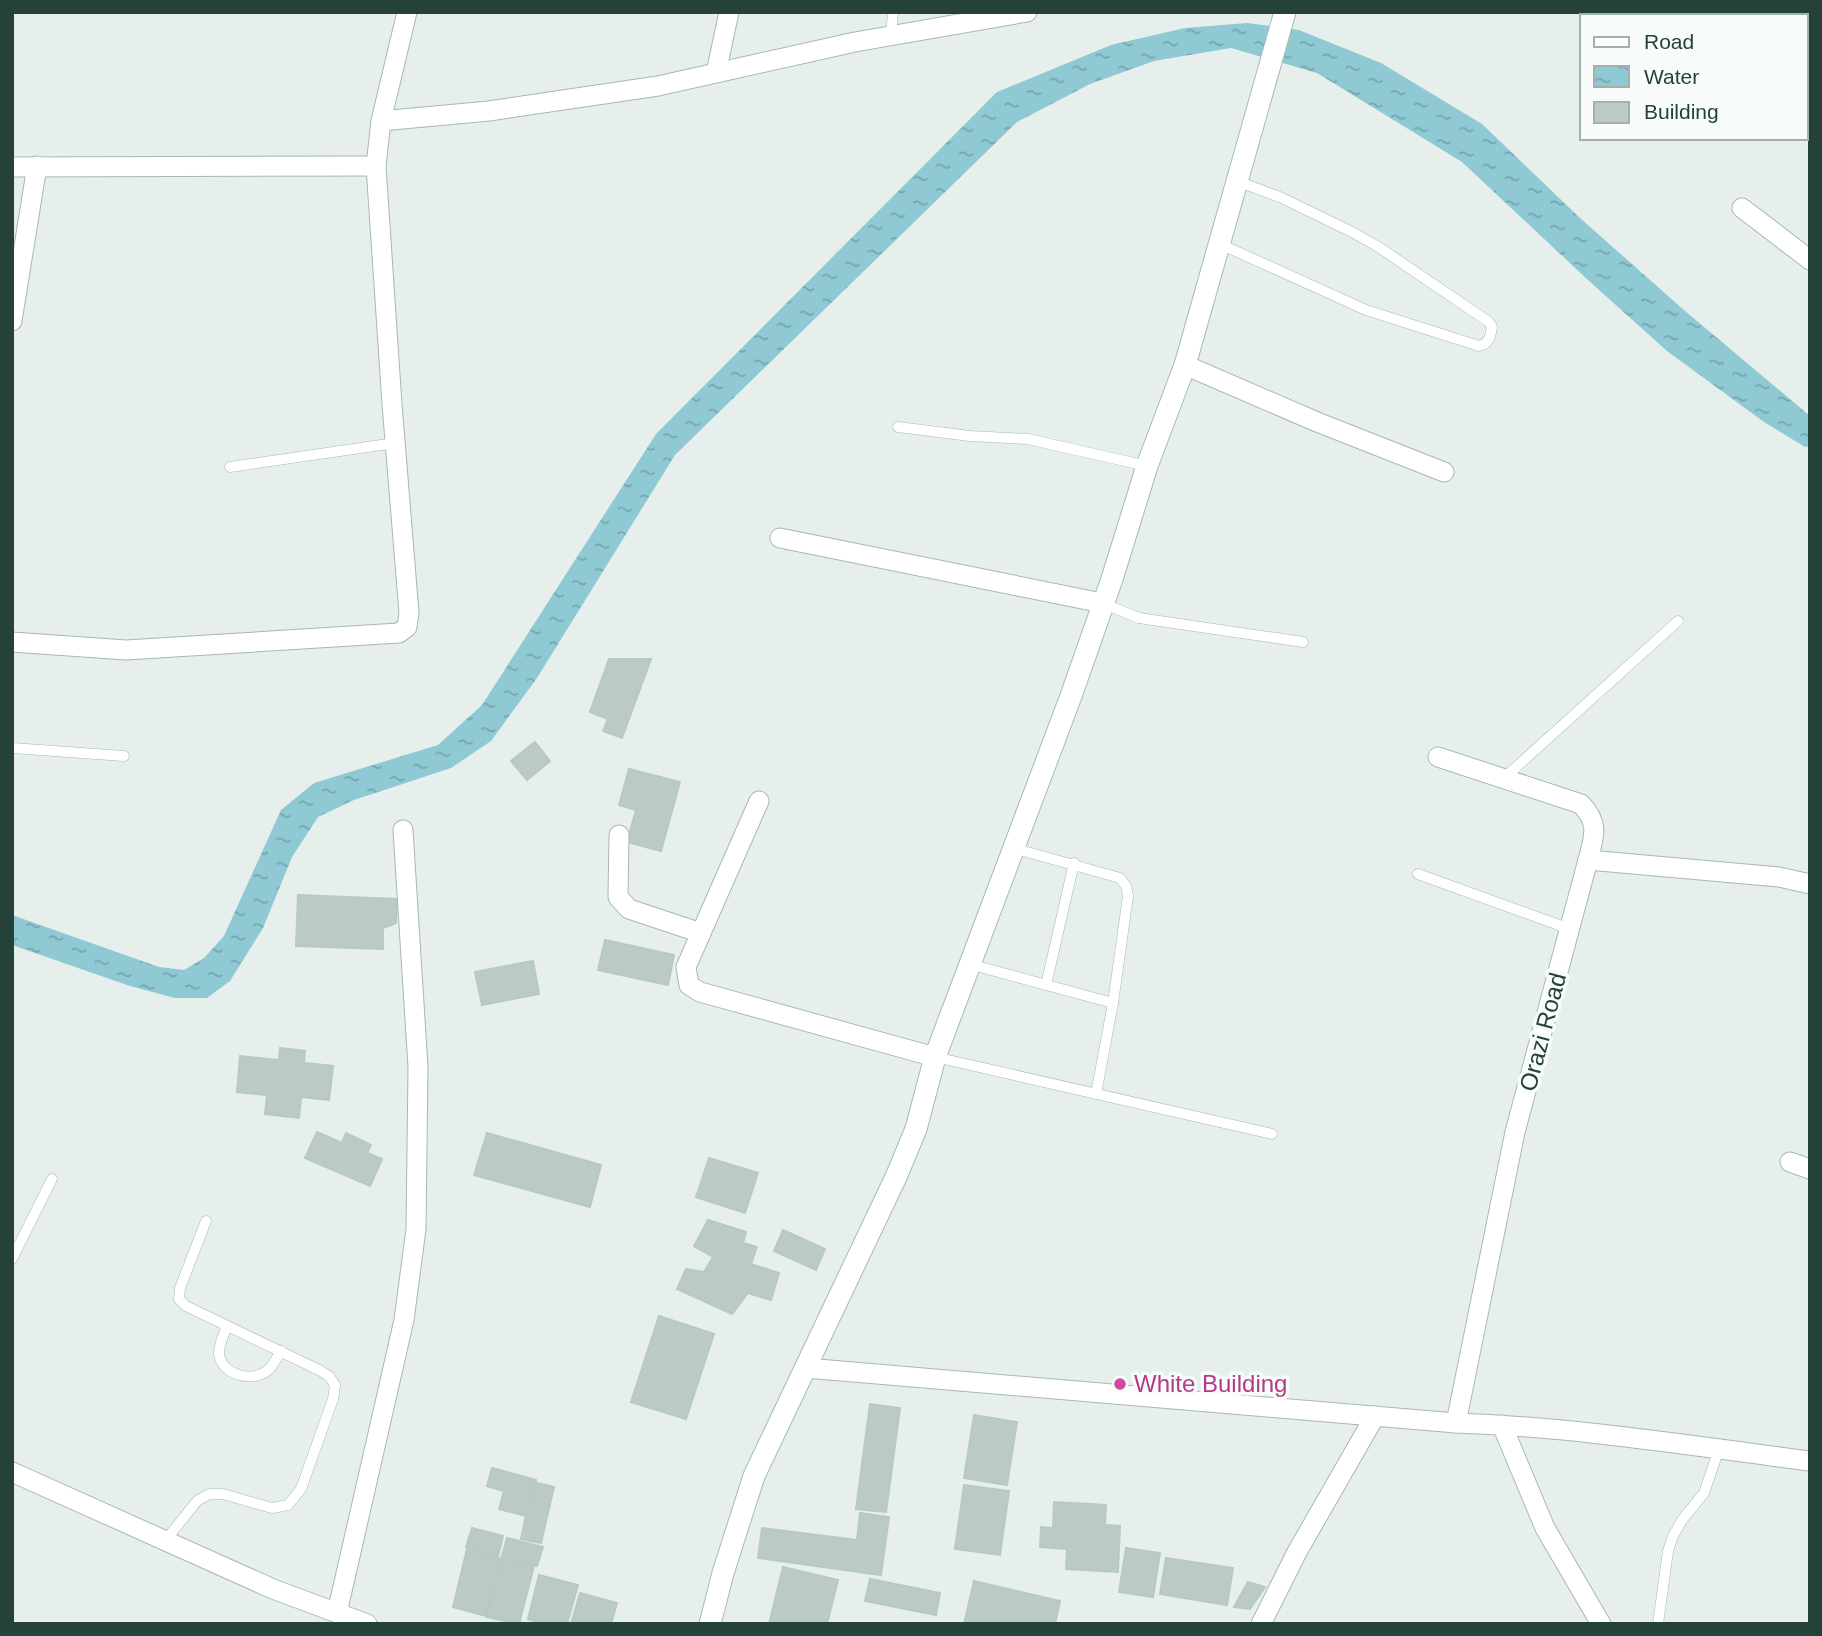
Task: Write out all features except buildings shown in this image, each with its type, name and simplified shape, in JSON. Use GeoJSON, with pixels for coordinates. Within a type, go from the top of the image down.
{"type":"FeatureCollection","features":[{"type":"Feature","properties":{"kind":"street"},"geometry":{"type":"LineString","coordinates":[[12,642],[126,650],[399,633],[407,627],[409,613],[376,166],[381,121],[407,12]]}},
{"type":"Feature","properties":{"kind":"street"},"geometry":{"type":"LineString","coordinates":[[716,73],[729,12]]}},
{"type":"Feature","properties":{"kind":"street"},"geometry":{"type":"LineString","coordinates":[[381,121],[489,111],[658,86],[891,36],[1027,12]]}},
{"type":"Feature","properties":{"kind":"street"},"geometry":{"type":"LineString","coordinates":[[710,1624],[754,1476],[848,1281],[916,1129],[935,1057],[1070,696],[1112,579],[1147,466],[1185,365],[1284,17]]}},
{"type":"Feature","properties":{"kind":"street"},"geometry":{"type":"LineString","coordinates":[[12,321],[37,166]]}},
{"type":"Feature","properties":{"kind":"street"},"geometry":{"type":"LineString","coordinates":[[12,167],[376,166]]}},
{"type":"Feature","properties":{"kind":"street"},"geometry":{"type":"LineString","coordinates":[[1742,208],[1810,260]]}},
{"type":"Feature","properties":{"kind":"street"},"geometry":{"type":"LineString","coordinates":[[1185,365],[1317,422],[1444,472]]}},
{"type":"Feature","properties":{"kind":"street"},"geometry":{"type":"LineString","coordinates":[[780,538],[1102,603]]}},
{"type":"Feature","properties":{"kind":"street","name":"Orazi Road"},"geometry":{"type":"LineString","coordinates":[[1438,757],[1581,804],[1592,816],[1595,833],[1516,1132],[1457,1423]]}},
{"type":"Feature","properties":{"kind":"street"},"geometry":{"type":"LineString","coordinates":[[759,800],[686,967],[689,985],[700,992],[935,1057]]}},
{"type":"Feature","properties":{"kind":"street"},"geometry":{"type":"LineString","coordinates":[[337,1613],[404,1320],[416,1230],[418,1067],[403,830]]}},
{"type":"Feature","properties":{"kind":"street"},"geometry":{"type":"LineString","coordinates":[[619,835],[618,897],[629,909],[701,933]]}},
{"type":"Feature","properties":{"kind":"street"},"geometry":{"type":"LineString","coordinates":[[1588,860],[1779,877],[1810,884]]}},
{"type":"Feature","properties":{"kind":"street"},"geometry":{"type":"LineString","coordinates":[[1790,1162],[1810,1169]]}},
{"type":"Feature","properties":{"kind":"street"},"geometry":{"type":"LineString","coordinates":[[806,1368],[1502,1425],[1810,1461]]}},
{"type":"Feature","properties":{"kind":"street"},"geometry":{"type":"LineString","coordinates":[[1261,1624],[1297,1552],[1375,1416]]}},
{"type":"Feature","properties":{"kind":"street"},"geometry":{"type":"LineString","coordinates":[[1502,1425],[1545,1528],[1601,1624]]}},
{"type":"Feature","properties":{"kind":"street"},"geometry":{"type":"LineString","coordinates":[[12,1472],[273,1590],[367,1624]]}},
{"type":"Feature","properties":{"kind":"lane"},"geometry":{"type":"LineString","coordinates":[[891,36],[893,12]]}},
{"type":"Feature","properties":{"kind":"lane"},"geometry":{"type":"LineString","coordinates":[[1219,244],[1366,310],[1479,346],[1487,344],[1490,339],[1492,327],[1489,322],[1377,246],[1282,198],[1237,181]]}},
{"type":"Feature","properties":{"kind":"lane"},"geometry":{"type":"LineString","coordinates":[[898,427],[970,436],[1028,439],[1147,466]]}},
{"type":"Feature","properties":{"kind":"lane"},"geometry":{"type":"LineString","coordinates":[[230,467],[395,443]]}},
{"type":"Feature","properties":{"kind":"lane"},"geometry":{"type":"LineString","coordinates":[[1102,603],[1139,618],[1303,642]]}},
{"type":"Feature","properties":{"kind":"lane"},"geometry":{"type":"LineString","coordinates":[[1503,779],[1678,621]]}},
{"type":"Feature","properties":{"kind":"lane"},"geometry":{"type":"LineString","coordinates":[[12,748],[124,756]]}},
{"type":"Feature","properties":{"kind":"lane"},"geometry":{"type":"LineString","coordinates":[[1013,848],[1120,878],[1126,886],[1128,896],[1113,1003],[1096,1094]]}},
{"type":"Feature","properties":{"kind":"lane"},"geometry":{"type":"LineString","coordinates":[[1046,985],[1074,863]]}},
{"type":"Feature","properties":{"kind":"lane"},"geometry":{"type":"LineString","coordinates":[[1418,874],[1570,929]]}},
{"type":"Feature","properties":{"kind":"lane"},"geometry":{"type":"LineString","coordinates":[[970,964],[1113,1003]]}},
{"type":"Feature","properties":{"kind":"lane"},"geometry":{"type":"LineString","coordinates":[[935,1057],[1272,1133]]}},
{"type":"Feature","properties":{"kind":"lane"},"geometry":{"type":"LineString","coordinates":[[12,1259],[52,1180]]}},
{"type":"Feature","properties":{"kind":"lane"},"geometry":{"type":"LineString","coordinates":[[165,1541],[197,1501],[209,1494],[223,1494],[272,1508],[288,1505],[301,1489],[333,1399],[335,1385],[329,1376],[186,1306],[179,1298],[180,1288],[206,1221]]}},
{"type":"Feature","properties":{"kind":"lane"},"geometry":{"type":"LineString","coordinates":[[227,1326],[219,1351],[222,1365],[233,1373],[247,1376],[260,1374],[268,1370],[281,1352]]}},
{"type":"Feature","properties":{"kind":"lane"},"geometry":{"type":"LineString","coordinates":[[1658,1624],[1668,1551],[1673,1536],[1704,1493],[1719,1449]]}},
{"type":"Feature","properties":{"kind":"water"},"geometry":{"type":"Polygon","coordinates":[[[1247,23],[1299,30],[1381,63],[1482,124],[1580,218],[1810,416],[1810,446],[1805,447],[1764,422],[1667,351],[1462,162],[1317,73],[1231,48],[1154,61],[1090,84],[1017,122],[675,455],[537,678],[491,741],[451,768],[354,800],[318,817],[292,857],[263,928],[230,981],[207,998],[175,998],[130,986],[12,945],[12,915],[159,967],[184,970],[204,958],[224,936],[281,810],[314,783],[438,745],[482,705],[656,434],[997,92],[1111,45],[1185,28],[1247,23]]]}},
{"type":"Feature","properties":{"kind":"place","name":"White Building"},"geometry":{"type":"Point","coordinates":[1120,1384]}}]}
